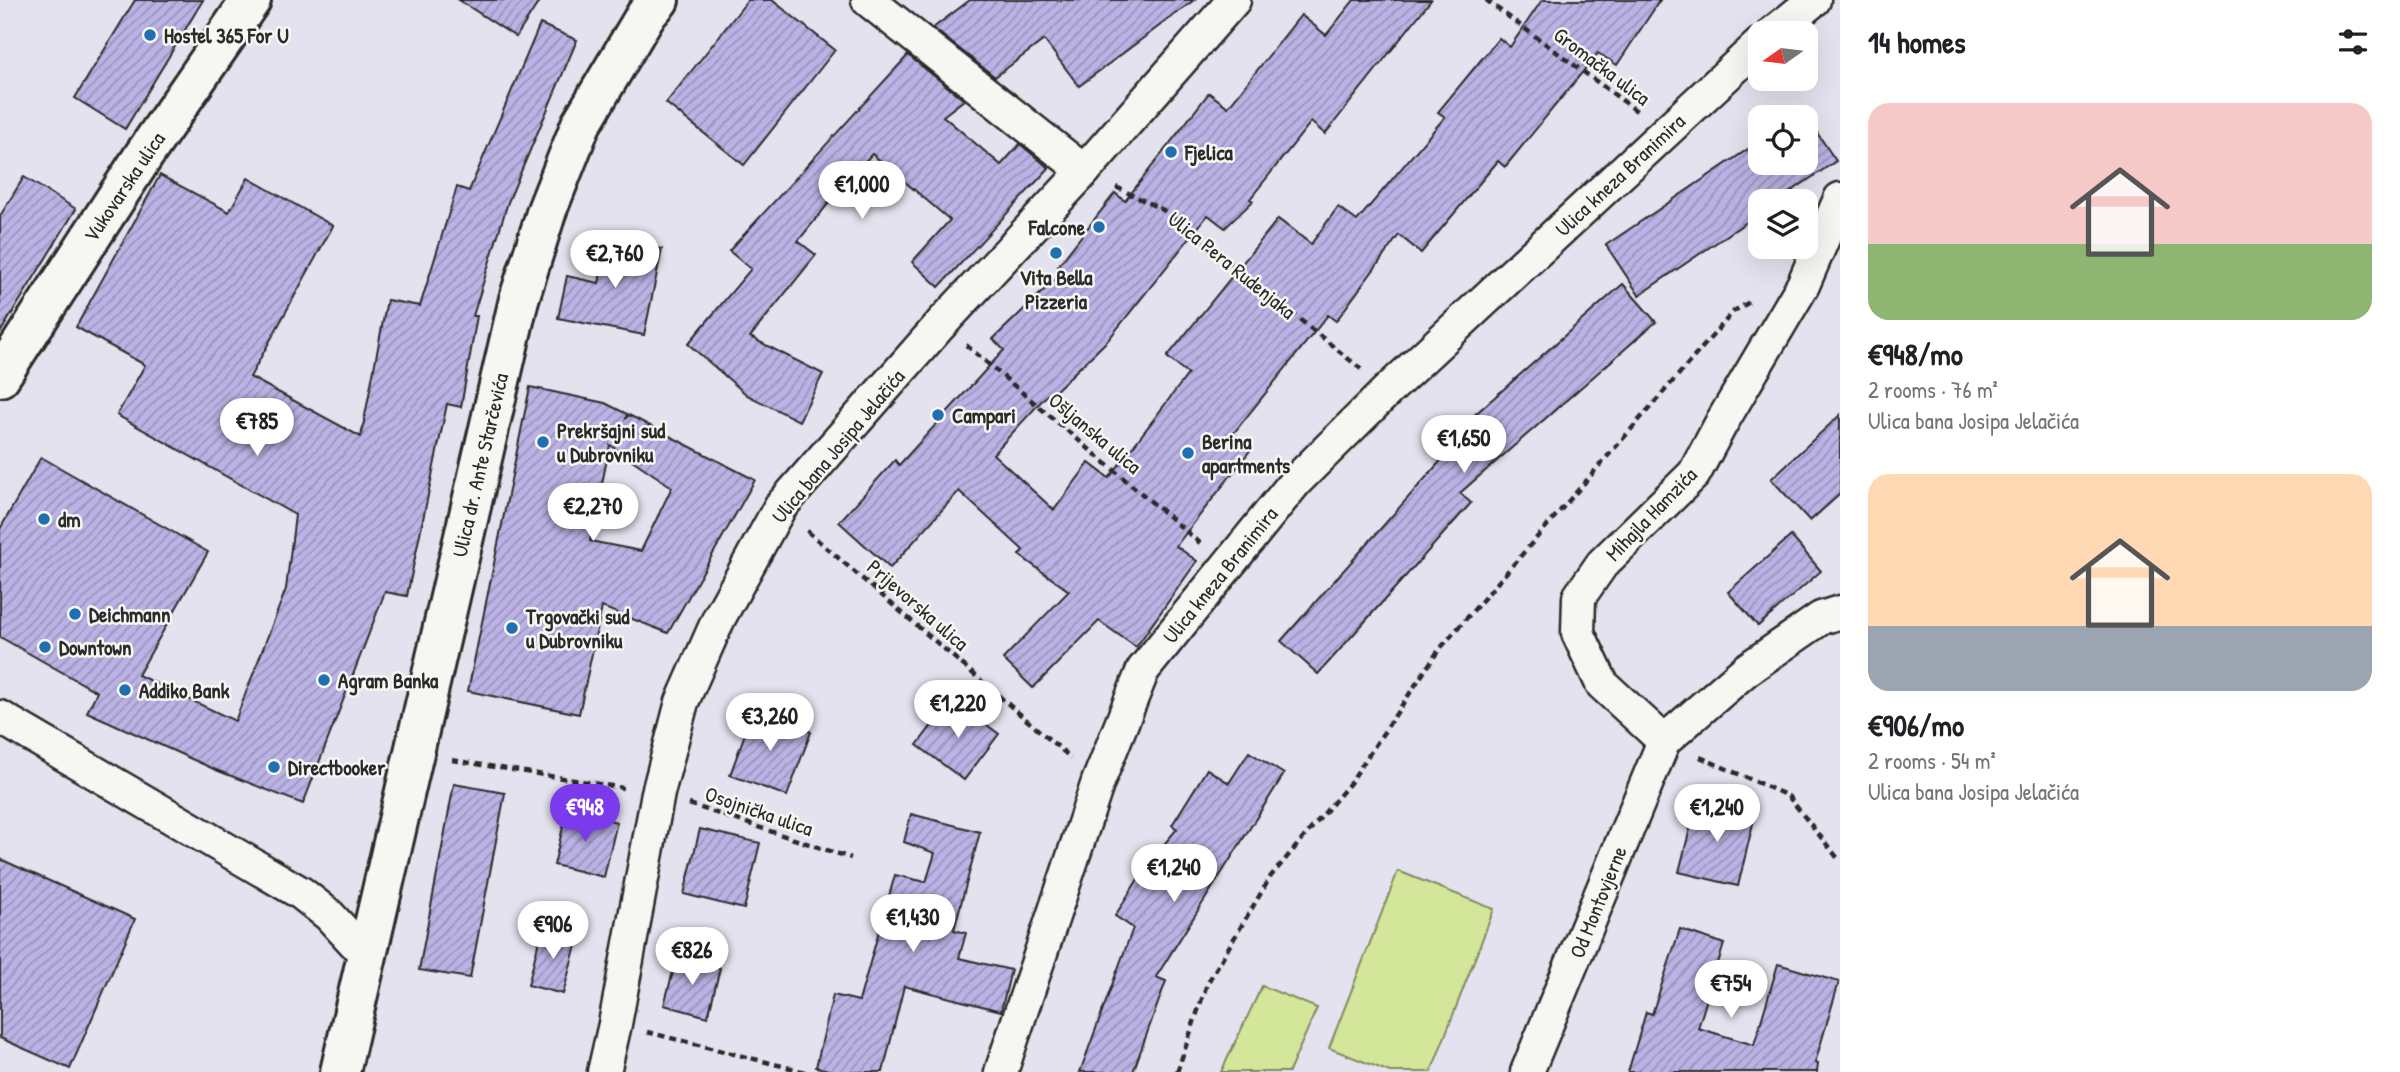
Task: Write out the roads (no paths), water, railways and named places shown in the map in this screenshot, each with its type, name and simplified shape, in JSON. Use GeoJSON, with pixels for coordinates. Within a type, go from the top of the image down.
{"type":"FeatureCollection","features":[{"type":"Feature","properties":{"kind":"main road","name":"Vukovarska ulica"},"geometry":{"type":"LineString","coordinates":[[0,377],[144,155],[251,0]]}},
{"type":"Feature","properties":{"kind":"main road","name":"Ulica dr. Ante Starčevića"},"geometry":{"type":"LineString","coordinates":[[341,1072],[519,299],[547,209],[581,124],[645,16],[659,0]]}},
{"type":"Feature","properties":{"kind":"street"},"geometry":{"type":"LineString","coordinates":[[868,0],[1084,171]]}},
{"type":"Feature","properties":{"kind":"street","name":"Ulica bana Josipa Jelačića"},"geometry":{"type":"LineString","coordinates":[[604,1072],[658,793],[682,702],[719,618],[780,507],[941,324],[1084,171],[1234,0]]}},
{"type":"Feature","properties":{"kind":"street"},"geometry":{"type":"LineString","coordinates":[[1788,21],[1814,0]]}},
{"type":"Feature","properties":{"kind":"street","name":"Ulica kneza Branimira"},"geometry":{"type":"LineString","coordinates":[[1001,1072],[1098,782],[1143,670],[1296,481],[1387,391],[1748,55]]}},
{"type":"Feature","properties":{"kind":"street","name":"Mihajla Hamzića"},"geometry":{"type":"LineString","coordinates":[[1664,741],[1602,684],[1578,633],[1579,597],[1602,564],[1694,474],[1803,285],[1840,199]]}},
{"type":"Feature","properties":{"kind":"street","name":"Od Montovjerne"},"geometry":{"type":"LineString","coordinates":[[1527,1072],[1664,741],[1746,670],[1821,618],[1840,612]]}},
{"type":"Feature","properties":{"kind":"street"},"geometry":{"type":"LineString","coordinates":[[0,717],[301,892],[329,915],[366,955]]}},
{"type":"Feature","properties":{"kind":"place","name":"Hostel 365 For U"},"geometry":{"type":"Point","coordinates":[150,35]}},
{"type":"Feature","properties":{"kind":"place","name":"Fjelica"},"geometry":{"type":"Point","coordinates":[1171,152]}},
{"type":"Feature","properties":{"kind":"place","name":"Falcone"},"geometry":{"type":"Point","coordinates":[1099,227]}},
{"type":"Feature","properties":{"kind":"place","name":"Vita Bella Pizzeria"},"geometry":{"type":"Point","coordinates":[1056,253]}},
{"type":"Feature","properties":{"kind":"place","name":"Campari"},"geometry":{"type":"Point","coordinates":[938,415]}},
{"type":"Feature","properties":{"kind":"place","name":"Prekršajni sud u Dubrovniku"},"geometry":{"type":"Point","coordinates":[543,442]}},
{"type":"Feature","properties":{"kind":"place","name":"Berina apartments"},"geometry":{"type":"Point","coordinates":[1188,453]}},
{"type":"Feature","properties":{"kind":"place","name":"dm"},"geometry":{"type":"Point","coordinates":[44,519]}},
{"type":"Feature","properties":{"kind":"place","name":"Deichmann"},"geometry":{"type":"Point","coordinates":[75,614]}},
{"type":"Feature","properties":{"kind":"place","name":"Trgovački sud u Dubrovniku"},"geometry":{"type":"Point","coordinates":[512,628]}},
{"type":"Feature","properties":{"kind":"place","name":"Downtown"},"geometry":{"type":"Point","coordinates":[45,647]}},
{"type":"Feature","properties":{"kind":"place","name":"Agram Banka"},"geometry":{"type":"Point","coordinates":[324,680]}},
{"type":"Feature","properties":{"kind":"place","name":"Addiko Bank"},"geometry":{"type":"Point","coordinates":[125,690]}},
{"type":"Feature","properties":{"kind":"place","name":"Directbooker"},"geometry":{"type":"Point","coordinates":[274,767]}}]}
